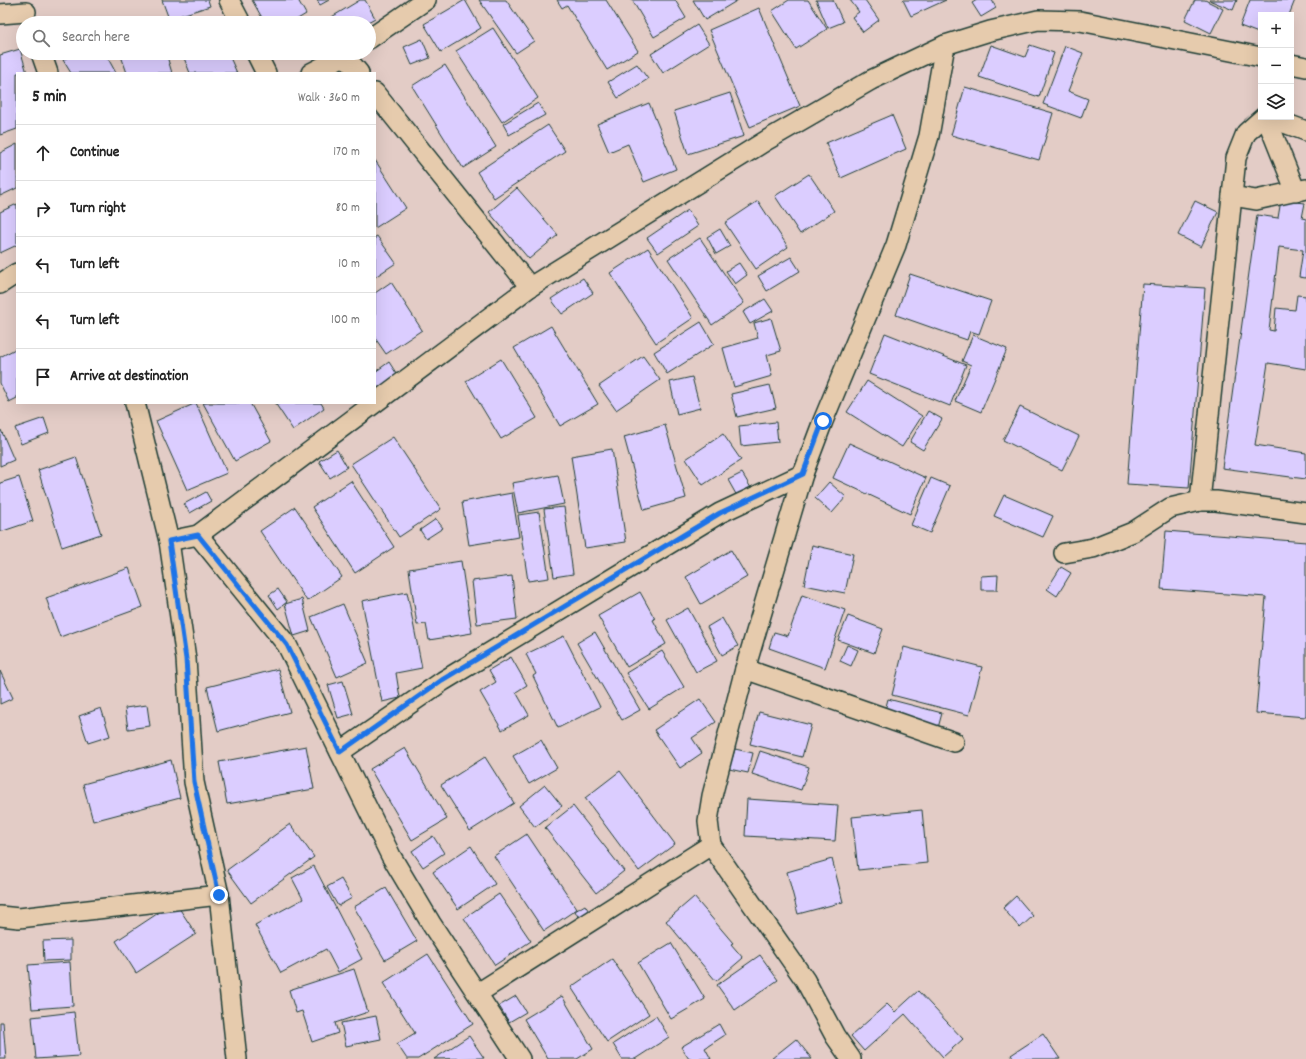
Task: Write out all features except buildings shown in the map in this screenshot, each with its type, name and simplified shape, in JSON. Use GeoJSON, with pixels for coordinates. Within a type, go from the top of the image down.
{"type":"FeatureCollection","features":[{"type":"Feature","properties":{"kind":"street"},"geometry":{"type":"LineString","coordinates":[[229,0],[237,16]]}},
{"type":"Feature","properties":{"kind":"street"},"geometry":{"type":"LineString","coordinates":[[376,34],[426,0]]}},
{"type":"Feature","properties":{"kind":"street"},"geometry":{"type":"LineString","coordinates":[[0,14],[26,12]]}},
{"type":"Feature","properties":{"kind":"street"},"geometry":{"type":"LineString","coordinates":[[376,402],[530,287],[767,140],[871,80],[945,45],[990,31],[1038,20],[1073,21],[1258,57]]}},
{"type":"Feature","properties":{"kind":"street"},"geometry":{"type":"LineString","coordinates":[[851,1059],[835,1036],[805,980],[711,845],[708,821],[712,796],[745,669],[803,474],[823,421],[896,245],[929,136],[945,45]]}},
{"type":"Feature","properties":{"kind":"street"},"geometry":{"type":"LineString","coordinates":[[43,60],[48,72]]}},
{"type":"Feature","properties":{"kind":"street"},"geometry":{"type":"LineString","coordinates":[[260,60],[266,72]]}},
{"type":"Feature","properties":{"kind":"street"},"geometry":{"type":"LineString","coordinates":[[313,72],[336,60]]}},
{"type":"Feature","properties":{"kind":"street"},"geometry":{"type":"LineString","coordinates":[[351,60],[358,72]]}},
{"type":"Feature","properties":{"kind":"street"},"geometry":{"type":"LineString","coordinates":[[1294,65],[1306,67]]}},
{"type":"Feature","properties":{"kind":"street"},"geometry":{"type":"LineString","coordinates":[[376,94],[530,287]]}},
{"type":"Feature","properties":{"kind":"street"},"geometry":{"type":"LineString","coordinates":[[1200,501],[1236,158],[1246,133],[1262,120]]}},
{"type":"Feature","properties":{"kind":"street"},"geometry":{"type":"LineString","coordinates":[[1232,196],[1256,200],[1301,191],[1267,120]]}},
{"type":"Feature","properties":{"kind":"street"},"geometry":{"type":"LineString","coordinates":[[1275,120],[1306,131]]}},
{"type":"Feature","properties":{"kind":"street"},"geometry":{"type":"LineString","coordinates":[[0,284],[16,274]]}},
{"type":"Feature","properties":{"kind":"street"},"geometry":{"type":"LineString","coordinates":[[135,404],[169,541],[186,659],[194,782],[219,895],[237,1059]]}},
{"type":"Feature","properties":{"kind":"street"},"geometry":{"type":"LineString","coordinates":[[169,541],[198,535],[373,404]]}},
{"type":"Feature","properties":{"kind":"street"},"geometry":{"type":"LineString","coordinates":[[340,752],[442,680],[720,513],[803,474]]}},
{"type":"Feature","properties":{"kind":"street"},"geometry":{"type":"LineString","coordinates":[[1064,553],[1093,548],[1133,532],[1170,508],[1200,501],[1216,501],[1306,513]]}},
{"type":"Feature","properties":{"kind":"street"},"geometry":{"type":"LineString","coordinates":[[198,535],[287,645],[391,856],[432,925],[520,1059]]}},
{"type":"Feature","properties":{"kind":"street"},"geometry":{"type":"LineString","coordinates":[[745,669],[954,742]]}},
{"type":"Feature","properties":{"kind":"street"},"geometry":{"type":"LineString","coordinates":[[478,993],[711,845]]}},
{"type":"Feature","properties":{"kind":"street"},"geometry":{"type":"LineString","coordinates":[[0,916],[19,918],[219,895]]}},
{"type":"Feature","properties":{"kind":"route"},"geometry":{"type":"LineString","coordinates":[[219,895],[194,782],[186,659],[169,541],[198,535],[287,645],[340,752],[442,680],[720,513],[803,474],[823,421]]}}]}
